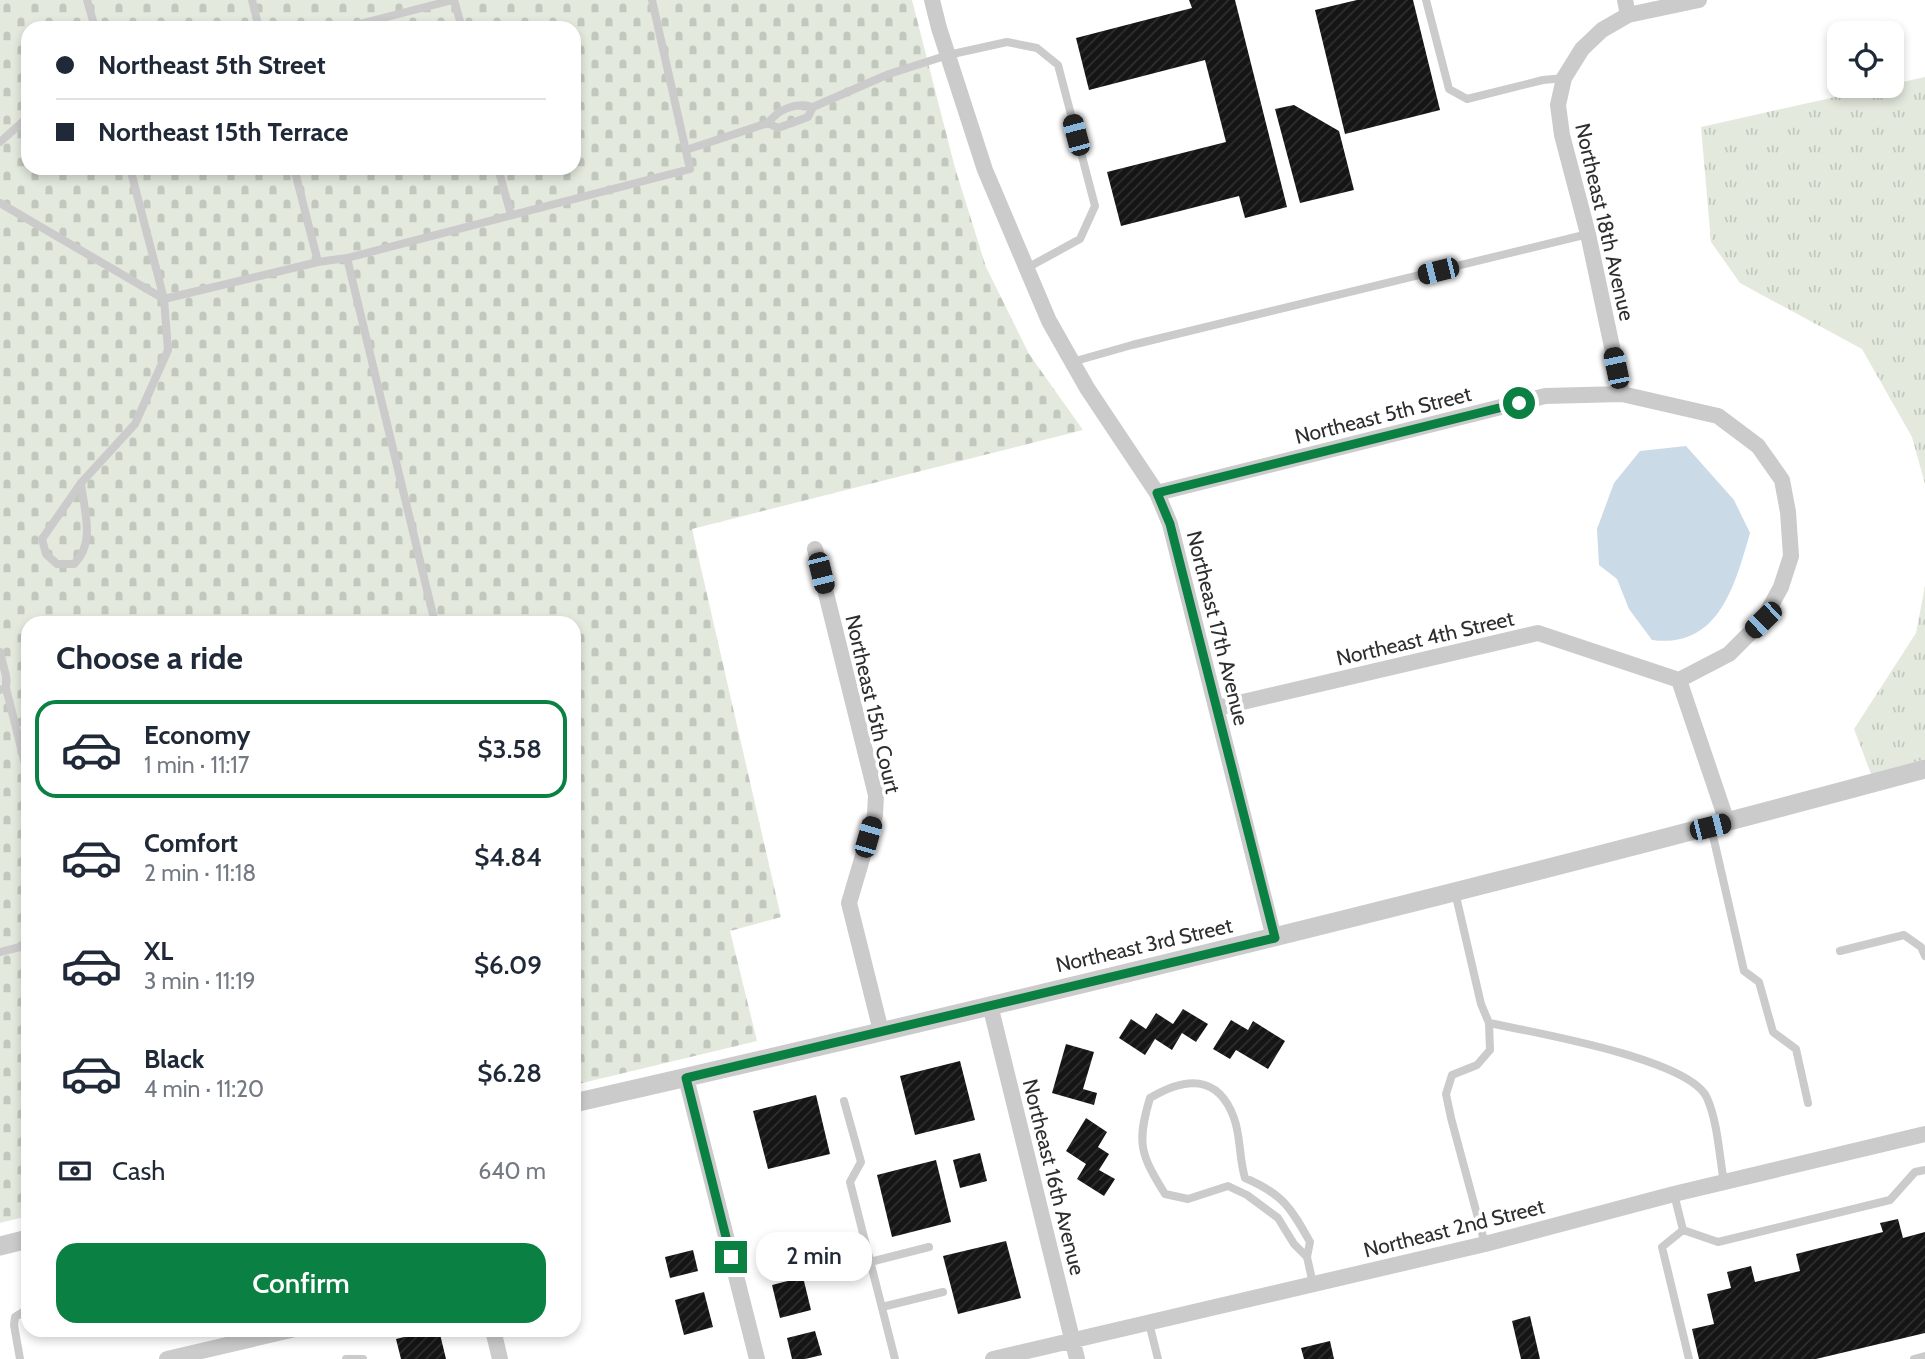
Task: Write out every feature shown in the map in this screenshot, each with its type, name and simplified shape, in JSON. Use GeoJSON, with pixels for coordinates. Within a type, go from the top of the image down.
{"type":"FeatureCollection","features":[{"type":"Feature","properties":{"kind":"street","name":"Northeast 17th Avenue"},"geometry":{"type":"LineString","coordinates":[[932,0],[985,170],[1049,321],[1087,388],[1157,493],[1170,524],[1275,938]]}},
{"type":"Feature","properties":{"kind":"street","name":"Northeast 18th Avenue"},"geometry":{"type":"LineString","coordinates":[[1622,394],[1588,234],[1562,135],[1558,105],[1564,78],[1582,49],[1627,8],[1699,0]]}},
{"type":"Feature","properties":{"kind":"street","name":"Northeast 5th Street"},"geometry":{"type":"LineString","coordinates":[[1157,493],[1545,396],[1622,394]]}},
{"type":"Feature","properties":{"kind":"street"},"geometry":{"type":"LineString","coordinates":[[1622,394],[1718,416],[1758,446],[1782,480],[1788,512],[1791,556],[1781,587],[1763,620],[1729,654],[1679,680],[1719,825]]}},
{"type":"Feature","properties":{"kind":"street","name":"Northeast 15th Court"},"geometry":{"type":"LineString","coordinates":[[815,548],[876,794],[875,815],[849,903],[881,1031]]}},
{"type":"Feature","properties":{"kind":"street","name":"Northeast 4th Street"},"geometry":{"type":"LineString","coordinates":[[1217,708],[1538,632],[1679,680]]}},
{"type":"Feature","properties":{"kind":"street","name":"Northeast 3rd Street"},"geometry":{"type":"LineString","coordinates":[[581,1101],[1275,938],[1719,825],[1925,769]]}},
{"type":"Feature","properties":{"kind":"street","name":"Northeast 16th Avenue"},"geometry":{"type":"LineString","coordinates":[[990,1005],[1077,1359]]}},
{"type":"Feature","properties":{"kind":"street"},"geometry":{"type":"LineString","coordinates":[[686,1078],[757,1359]]}},
{"type":"Feature","properties":{"kind":"street","name":"Northeast 2nd Street"},"geometry":{"type":"LineString","coordinates":[[993,1359],[1485,1244],[1674,1194],[1925,1134]]}},
{"type":"Feature","properties":{"kind":"street"},"geometry":{"type":"LineString","coordinates":[[0,1246],[21,1241]]}},
{"type":"Feature","properties":{"kind":"street"},"geometry":{"type":"LineString","coordinates":[[167,1359],[261,1337]]}},
{"type":"Feature","properties":{"kind":"street"},"geometry":{"type":"LineString","coordinates":[[495,1337],[500,1359]]}},
{"type":"Feature","properties":{"kind":"lane"},"geometry":{"type":"LineString","coordinates":[[88,0],[93,21]]}},
{"type":"Feature","properties":{"kind":"lane"},"geometry":{"type":"LineString","coordinates":[[252,0],[258,21]]}},
{"type":"Feature","properties":{"kind":"lane"},"geometry":{"type":"LineString","coordinates":[[371,21],[453,0],[459,21]]}},
{"type":"Feature","properties":{"kind":"lane"},"geometry":{"type":"LineString","coordinates":[[0,203],[163,299],[318,262],[347,258],[690,169],[652,0]]}},
{"type":"Feature","properties":{"kind":"lane"},"geometry":{"type":"LineString","coordinates":[[1426,0],[1449,89],[1466,99],[1543,80],[1564,78]]}},
{"type":"Feature","properties":{"kind":"lane"},"geometry":{"type":"LineString","coordinates":[[768,123],[778,128],[808,117],[813,107],[889,74],[947,55],[1007,42],[1037,48],[1058,65],[1096,206],[1080,239],[1027,268]]}},
{"type":"Feature","properties":{"kind":"lane"},"geometry":{"type":"LineString","coordinates":[[686,150],[768,123],[775,114],[800,103],[813,107]]}},
{"type":"Feature","properties":{"kind":"lane"},"geometry":{"type":"LineString","coordinates":[[0,142],[21,123]]}},
{"type":"Feature","properties":{"kind":"lane"},"geometry":{"type":"LineString","coordinates":[[81,483],[88,539],[84,555],[75,564],[57,564],[46,554],[41,539],[81,483],[135,424],[168,350],[163,299],[132,175]]}},
{"type":"Feature","properties":{"kind":"lane"},"geometry":{"type":"LineString","coordinates":[[297,175],[318,262]]}},
{"type":"Feature","properties":{"kind":"lane"},"geometry":{"type":"LineString","coordinates":[[500,175],[511,215]]}},
{"type":"Feature","properties":{"kind":"lane"},"geometry":{"type":"LineString","coordinates":[[1072,362],[1588,234]]}},
{"type":"Feature","properties":{"kind":"lane"},"geometry":{"type":"LineString","coordinates":[[347,258],[433,616]]}},
{"type":"Feature","properties":{"kind":"lane"},"geometry":{"type":"LineString","coordinates":[[0,652],[6,676],[3,689],[21,752]]}},
{"type":"Feature","properties":{"kind":"lane"},"geometry":{"type":"LineString","coordinates":[[1719,825],[1744,971],[1759,982],[1773,1032],[1796,1049],[1808,1102]]}},
{"type":"Feature","properties":{"kind":"lane"},"geometry":{"type":"LineString","coordinates":[[1455,892],[1481,1004],[1489,1023],[1490,1050],[1477,1065],[1452,1075],[1446,1094],[1485,1244]]}},
{"type":"Feature","properties":{"kind":"lane"},"geometry":{"type":"LineString","coordinates":[[1840,951],[1904,935],[1920,947],[1925,956]]}},
{"type":"Feature","properties":{"kind":"lane"},"geometry":{"type":"LineString","coordinates":[[0,952],[21,947]]}},
{"type":"Feature","properties":{"kind":"lane"},"geometry":{"type":"LineString","coordinates":[[1489,1023],[1625,1052],[1690,1081],[1707,1096],[1724,1182]]}},
{"type":"Feature","properties":{"kind":"lane"},"geometry":{"type":"LineString","coordinates":[[1307,1257],[1294,1244],[1278,1218],[1247,1195],[1228,1186],[1188,1199],[1165,1194],[1146,1163],[1140,1128],[1150,1098],[1169,1086],[1199,1082],[1222,1094],[1235,1120],[1245,1178],[1260,1184],[1289,1206],[1310,1242],[1307,1257],[1313,1284]]}},
{"type":"Feature","properties":{"kind":"lane"},"geometry":{"type":"LineString","coordinates":[[844,1101],[861,1162],[850,1182],[895,1359]]}},
{"type":"Feature","properties":{"kind":"lane"},"geometry":{"type":"LineString","coordinates":[[1683,1230],[1718,1242],[1877,1204],[1890,1200],[1915,1172],[1925,1170]]}},
{"type":"Feature","properties":{"kind":"lane"},"geometry":{"type":"LineString","coordinates":[[1674,1194],[1683,1230]]}},
{"type":"Feature","properties":{"kind":"lane"},"geometry":{"type":"LineString","coordinates":[[1683,1230],[1662,1247],[1689,1359]]}},
{"type":"Feature","properties":{"kind":"lane"},"geometry":{"type":"LineString","coordinates":[[870,1262],[929,1247]]}},
{"type":"Feature","properties":{"kind":"lane"},"geometry":{"type":"LineString","coordinates":[[882,1307],[943,1292]]}},
{"type":"Feature","properties":{"kind":"lane"},"geometry":{"type":"LineString","coordinates":[[20,1359],[14,1325],[15,1317],[21,1313]]}},
{"type":"Feature","properties":{"kind":"lane"},"geometry":{"type":"LineString","coordinates":[[1149,1323],[1158,1359]]}},
{"type":"Feature","properties":{"kind":"lane"},"geometry":{"type":"LineString","coordinates":[[1914,1359],[1925,1356]]}},
{"type":"Feature","properties":{"kind":"lane"},"geometry":{"type":"LineString","coordinates":[[346,1359],[362,1359]]}},
{"type":"Feature","properties":{"kind":"green space"},"geometry":{"type":"Polygon","coordinates":[[[0,0],[912,0],[955,168],[986,267],[1029,354],[1083,430],[692,529],[781,917],[730,931],[757,1041],[581,1083],[581,616],[21,616],[21,1218],[0,1223],[0,0]]]}},
{"type":"Feature","properties":{"kind":"green space"},"geometry":{"type":"Polygon","coordinates":[[[1925,77],[1925,484],[1912,437],[1862,349],[1740,283],[1711,242],[1701,127],[1831,98],[1904,98],[1904,82],[1925,77]]]}},
{"type":"Feature","properties":{"kind":"green space"},"geometry":{"type":"Polygon","coordinates":[[[1925,586],[1925,759],[1871,774],[1854,729],[1916,633],[1925,586]]]}},
{"type":"Feature","properties":{"kind":"water"},"geometry":{"type":"Polygon","coordinates":[[[1686,446],[1734,500],[1750,533],[1730,592],[1708,624],[1693,634],[1675,640],[1652,640],[1629,609],[1617,579],[1599,565],[1597,529],[1614,483],[1640,451],[1686,446]]]}},
{"type":"Feature","properties":{"kind":"building"},"geometry":{"type":"Polygon","coordinates":[[[1189,0],[1235,0],[1287,207],[1245,218],[1239,196],[1121,226],[1107,172],[1226,142],[1205,60],[1089,90],[1076,38],[1192,8],[1189,0]]]}},
{"type":"Feature","properties":{"kind":"building"},"geometry":{"type":"Polygon","coordinates":[[[1357,0],[1413,0],[1440,110],[1345,134],[1315,10],[1357,0]]]}},
{"type":"Feature","properties":{"kind":"building"},"geometry":{"type":"Polygon","coordinates":[[[1294,105],[1339,131],[1354,190],[1300,203],[1275,109],[1294,105]]]}},
{"type":"Feature","properties":{"kind":"building"},"geometry":{"type":"Polygon","coordinates":[[[1183,1009],[1208,1024],[1196,1042],[1182,1033],[1172,1050],[1155,1039],[1145,1055],[1119,1038],[1131,1019],[1146,1029],[1156,1013],[1173,1024],[1183,1009]]]}},
{"type":"Feature","properties":{"kind":"building"},"geometry":{"type":"Polygon","coordinates":[[[1231,1020],[1248,1030],[1253,1021],[1285,1041],[1268,1069],[1236,1050],[1230,1059],[1213,1049],[1231,1020]]]}},
{"type":"Feature","properties":{"kind":"building"},"geometry":{"type":"Polygon","coordinates":[[[1066,1044],[1094,1052],[1083,1089],[1097,1093],[1094,1105],[1052,1093],[1066,1044]]]}},
{"type":"Feature","properties":{"kind":"building"},"geometry":{"type":"Polygon","coordinates":[[[960,1061],[975,1120],[915,1135],[900,1076],[960,1061]]]}},
{"type":"Feature","properties":{"kind":"building"},"geometry":{"type":"Polygon","coordinates":[[[816,1095],[830,1154],[768,1169],[753,1111],[816,1095]]]}},
{"type":"Feature","properties":{"kind":"building"},"geometry":{"type":"Polygon","coordinates":[[[1086,1118],[1107,1132],[1098,1147],[1109,1154],[1099,1170],[1115,1179],[1104,1196],[1077,1179],[1086,1164],[1066,1151],[1086,1118]]]}},
{"type":"Feature","properties":{"kind":"building"},"geometry":{"type":"Polygon","coordinates":[[[980,1153],[987,1181],[960,1188],[953,1160],[980,1153]]]}},
{"type":"Feature","properties":{"kind":"building"},"geometry":{"type":"Polygon","coordinates":[[[936,1160],[951,1222],[892,1237],[877,1175],[936,1160]]]}},
{"type":"Feature","properties":{"kind":"building"},"geometry":{"type":"Polygon","coordinates":[[[1898,1219],[1903,1238],[1925,1232],[1925,1333],[1816,1359],[1699,1359],[1692,1329],[1714,1324],[1707,1294],[1731,1288],[1727,1272],[1751,1266],[1755,1282],[1800,1271],[1796,1254],[1883,1232],[1880,1223],[1898,1219]]]}},
{"type":"Feature","properties":{"kind":"building"},"geometry":{"type":"Polygon","coordinates":[[[1006,1241],[1021,1298],[958,1314],[943,1256],[1006,1241]]]}},
{"type":"Feature","properties":{"kind":"building"},"geometry":{"type":"Polygon","coordinates":[[[693,1250],[698,1271],[670,1278],[665,1257],[693,1250]]]}},
{"type":"Feature","properties":{"kind":"building"},"geometry":{"type":"Polygon","coordinates":[[[803,1277],[811,1310],[780,1318],[772,1285],[803,1277]]]}},
{"type":"Feature","properties":{"kind":"building"},"geometry":{"type":"Polygon","coordinates":[[[704,1292],[713,1327],[684,1335],[675,1300],[704,1292]]]}},
{"type":"Feature","properties":{"kind":"building"},"geometry":{"type":"Polygon","coordinates":[[[1530,1316],[1540,1359],[1521,1359],[1512,1321],[1530,1316]]]}},
{"type":"Feature","properties":{"kind":"building"},"geometry":{"type":"Polygon","coordinates":[[[815,1331],[822,1355],[792,1359],[787,1338],[815,1331]]]}},
{"type":"Feature","properties":{"kind":"building"},"geometry":{"type":"Polygon","coordinates":[[[441,1337],[446,1359],[401,1359],[396,1339],[441,1337]]]}},
{"type":"Feature","properties":{"kind":"building"},"geometry":{"type":"Polygon","coordinates":[[[1330,1341],[1334,1359],[1304,1359],[1301,1348],[1330,1341]]]}},
{"type":"Feature","properties":{"kind":"route"},"geometry":{"type":"LineString","coordinates":[[731,1257],[686,1078],[1275,938],[1170,524],[1157,493],[1519,403]]}}]}
